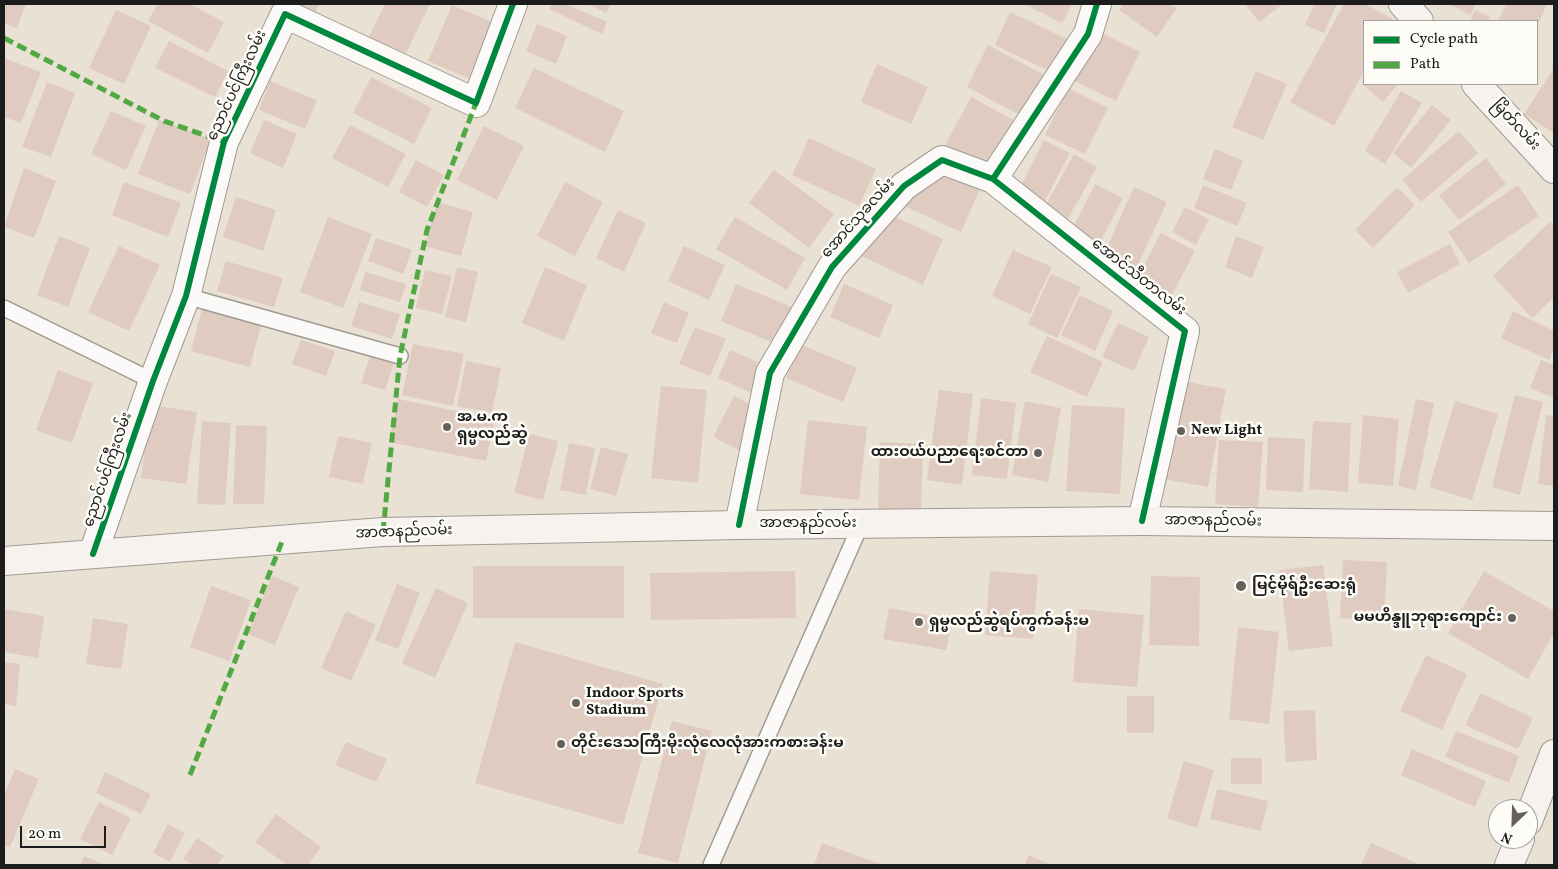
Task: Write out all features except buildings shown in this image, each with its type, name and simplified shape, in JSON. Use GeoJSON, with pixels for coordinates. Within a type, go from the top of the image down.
{"type":"FeatureCollection","features":[{"type":"Feature","properties":{"kind":"main road"},"geometry":{"type":"LineString","coordinates":[[1403,4],[1418,20]]}},
{"type":"Feature","properties":{"kind":"main road","name":"မြိတ်လမ်း"},"geometry":{"type":"LineString","coordinates":[[1477,85],[1554,169]]}},
{"type":"Feature","properties":{"kind":"main road","name":"အာဇာနည်လမ်း"},"geometry":{"type":"LineString","coordinates":[[4,561],[383,532],[739,525],[1142,521],[1554,526]]}},
{"type":"Feature","properties":{"kind":"main road"},"geometry":{"type":"LineString","coordinates":[[1537,799],[1554,754]]}},
{"type":"Feature","properties":{"kind":"main road"},"geometry":{"type":"LineString","coordinates":[[1509,865],[1516,849]]}},
{"type":"Feature","properties":{"kind":"street","name":"ညောင်ပင်ကြီးလမ်း"},"geometry":{"type":"LineString","coordinates":[[93,554],[153,381],[186,296],[224,142],[285,14],[476,102],[513,4]]}},
{"type":"Feature","properties":{"kind":"street"},"geometry":{"type":"LineString","coordinates":[[993,179],[1088,34],[1097,4]]}},
{"type":"Feature","properties":{"kind":"street","name":"အောင်သုခလမ်း"},"geometry":{"type":"LineString","coordinates":[[739,525],[770,373],[832,267],[904,186],[942,160],[993,179]]}},
{"type":"Feature","properties":{"kind":"street","name":"အောင်သီတာလမ်း"},"geometry":{"type":"LineString","coordinates":[[993,179],[1184,331],[1142,521]]}},
{"type":"Feature","properties":{"kind":"lane"},"geometry":{"type":"LineString","coordinates":[[186,296],[400,356]]}},
{"type":"Feature","properties":{"kind":"lane"},"geometry":{"type":"LineString","coordinates":[[4,308],[153,381]]}},
{"type":"Feature","properties":{"kind":"lane"},"geometry":{"type":"LineString","coordinates":[[712,865],[860,524]]}},
{"type":"Feature","properties":{"kind":"marked path"},"geometry":{"type":"LineString","coordinates":[[4,38],[164,121],[224,142]]}},
{"type":"Feature","properties":{"kind":"marked path"},"geometry":{"type":"LineString","coordinates":[[383,532],[400,356],[427,230],[476,103]]}},
{"type":"Feature","properties":{"kind":"marked path"},"geometry":{"type":"LineString","coordinates":[[190,775],[283,539]]}},
{"type":"Feature","properties":{"kind":"cycle path"},"geometry":{"type":"LineString","coordinates":[[93,554],[153,381],[186,296],[224,142],[285,14],[476,103],[513,4]]}},
{"type":"Feature","properties":{"kind":"cycle path"},"geometry":{"type":"LineString","coordinates":[[739,525],[770,373],[832,267],[904,186],[942,160],[993,179],[1088,34],[1097,4]]}},
{"type":"Feature","properties":{"kind":"cycle path"},"geometry":{"type":"LineString","coordinates":[[993,179],[1185,331],[1142,521]]}},
{"type":"Feature","properties":{"kind":"place","name":"အ.မ.က ရှမ္မလည်ဆွဲ"},"geometry":{"type":"Point","coordinates":[447,427]}},
{"type":"Feature","properties":{"kind":"place","name":"New Light"},"geometry":{"type":"Point","coordinates":[1181,431]}},
{"type":"Feature","properties":{"kind":"place","name":"ထားဝယ်ပညာရေးစင်တာ"},"geometry":{"type":"Point","coordinates":[1038,453]}},
{"type":"Feature","properties":{"kind":"place","name":"မြင့်မိုရ်ဦးဆေးရုံ"},"geometry":{"type":"Point","coordinates":[1241,586]}},
{"type":"Feature","properties":{"kind":"place","name":"မမဟိန္ဒူဘုရားကျောင်း"},"geometry":{"type":"Point","coordinates":[1512,618]}},
{"type":"Feature","properties":{"kind":"place","name":"ရှမ္မလည်ဆွဲရပ်ကွက်ခန်းမ"},"geometry":{"type":"Point","coordinates":[919,622]}},
{"type":"Feature","properties":{"kind":"place","name":"Indoor Sports Stadium"},"geometry":{"type":"Point","coordinates":[576,703]}},
{"type":"Feature","properties":{"kind":"place","name":"တိုင်းဒေသကြီးမိုးလုံလေလုံအားကစားခန်းမ"},"geometry":{"type":"Point","coordinates":[561,744]}}]}
